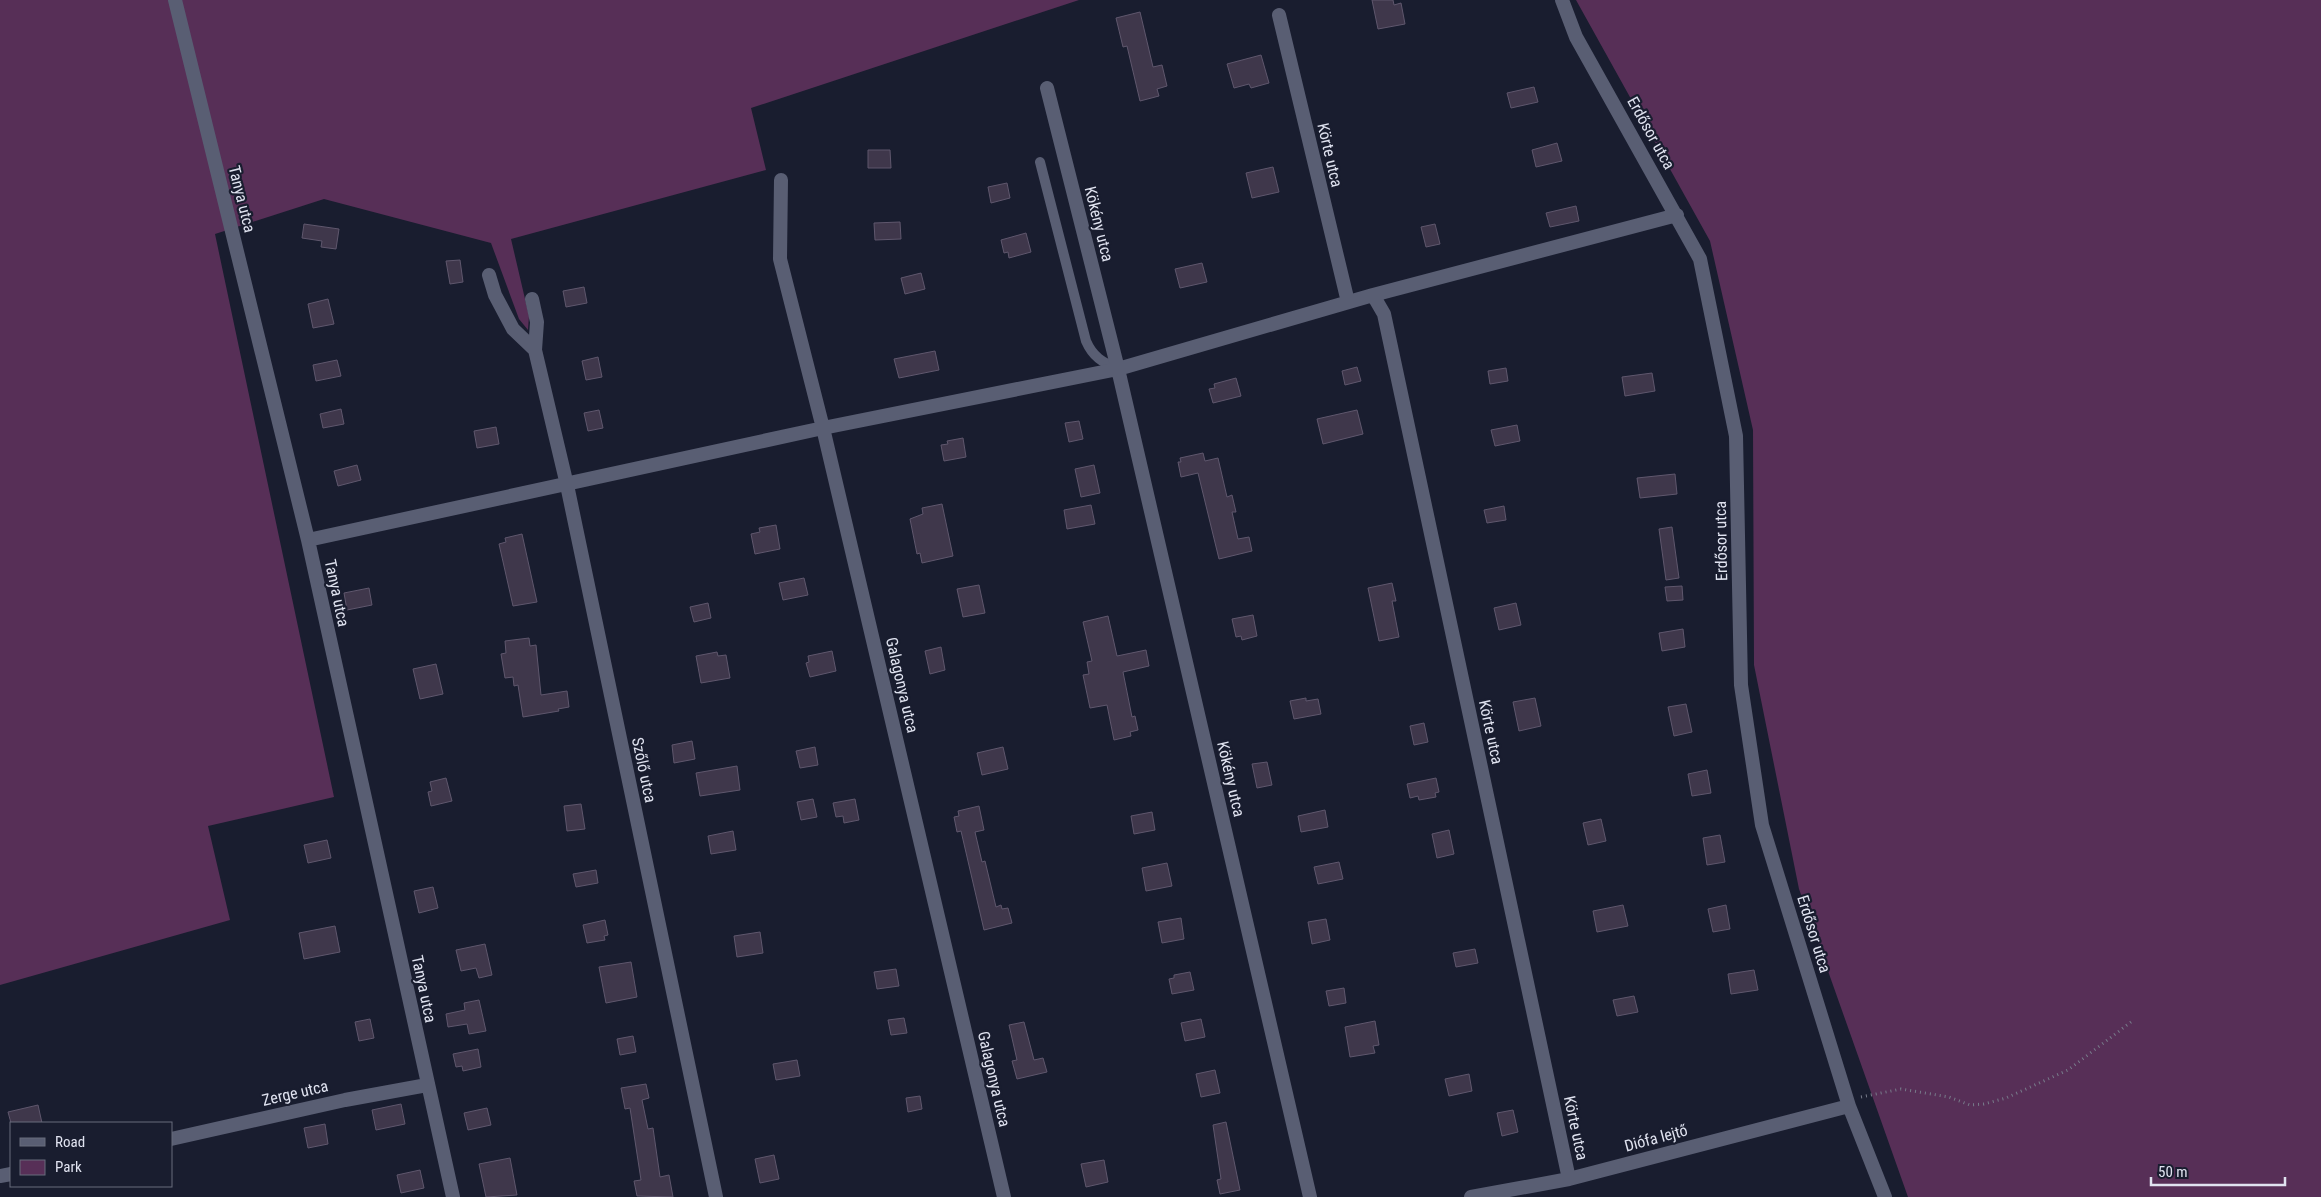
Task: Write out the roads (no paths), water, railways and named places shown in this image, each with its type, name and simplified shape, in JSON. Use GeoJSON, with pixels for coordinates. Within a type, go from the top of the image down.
{"type":"FeatureCollection","features":[{"type":"Feature","properties":{"kind":"street","name":"Tanya utca"},"geometry":{"type":"LineString","coordinates":[[175,0],[308,540],[453,1197]]}},
{"type":"Feature","properties":{"kind":"street","name":"Erdősor utca"},"geometry":{"type":"LineString","coordinates":[[1562,0],[1576,37],[1700,259],[1736,436],[1741,685],[1762,824],[1849,1103],[1885,1197]]}},
{"type":"Feature","properties":{"kind":"street","name":"Körte utca"},"geometry":{"type":"LineString","coordinates":[[1279,15],[1348,302]]}},
{"type":"Feature","properties":{"kind":"street","name":"Kökény utca"},"geometry":{"type":"LineString","coordinates":[[1047,88],[1118,369],[1310,1197]]}},
{"type":"Feature","properties":{"kind":"street","name":"Galagonya utca"},"geometry":{"type":"LineString","coordinates":[[781,180],[780,259],[824,428],[1004,1197]]}},
{"type":"Feature","properties":{"kind":"street"},"geometry":{"type":"LineString","coordinates":[[308,540],[824,428],[1118,369],[1373,295],[1677,215]]}},
{"type":"Feature","properties":{"kind":"street"},"geometry":{"type":"LineString","coordinates":[[489,275],[495,295],[513,329],[535,350]]}},
{"type":"Feature","properties":{"kind":"street","name":"Körte utca"},"geometry":{"type":"LineString","coordinates":[[1373,295],[1384,314],[1568,1179]]}},
{"type":"Feature","properties":{"kind":"street","name":"Szőlő utca"},"geometry":{"type":"LineString","coordinates":[[532,299],[537,322],[535,350],[567,484],[716,1197]]}},
{"type":"Feature","properties":{"kind":"street","name":"Zerge utca"},"geometry":{"type":"LineString","coordinates":[[172,1139],[344,1100],[427,1085]]}},
{"type":"Feature","properties":{"kind":"street","name":"Diófa lejtő"},"geometry":{"type":"LineString","coordinates":[[1470,1197],[1521,1193],[1849,1103]]}},
{"type":"Feature","properties":{"kind":"lane"},"geometry":{"type":"LineString","coordinates":[[1040,162],[1086,341],[1091,353],[1102,362],[1118,369]]}}]}
